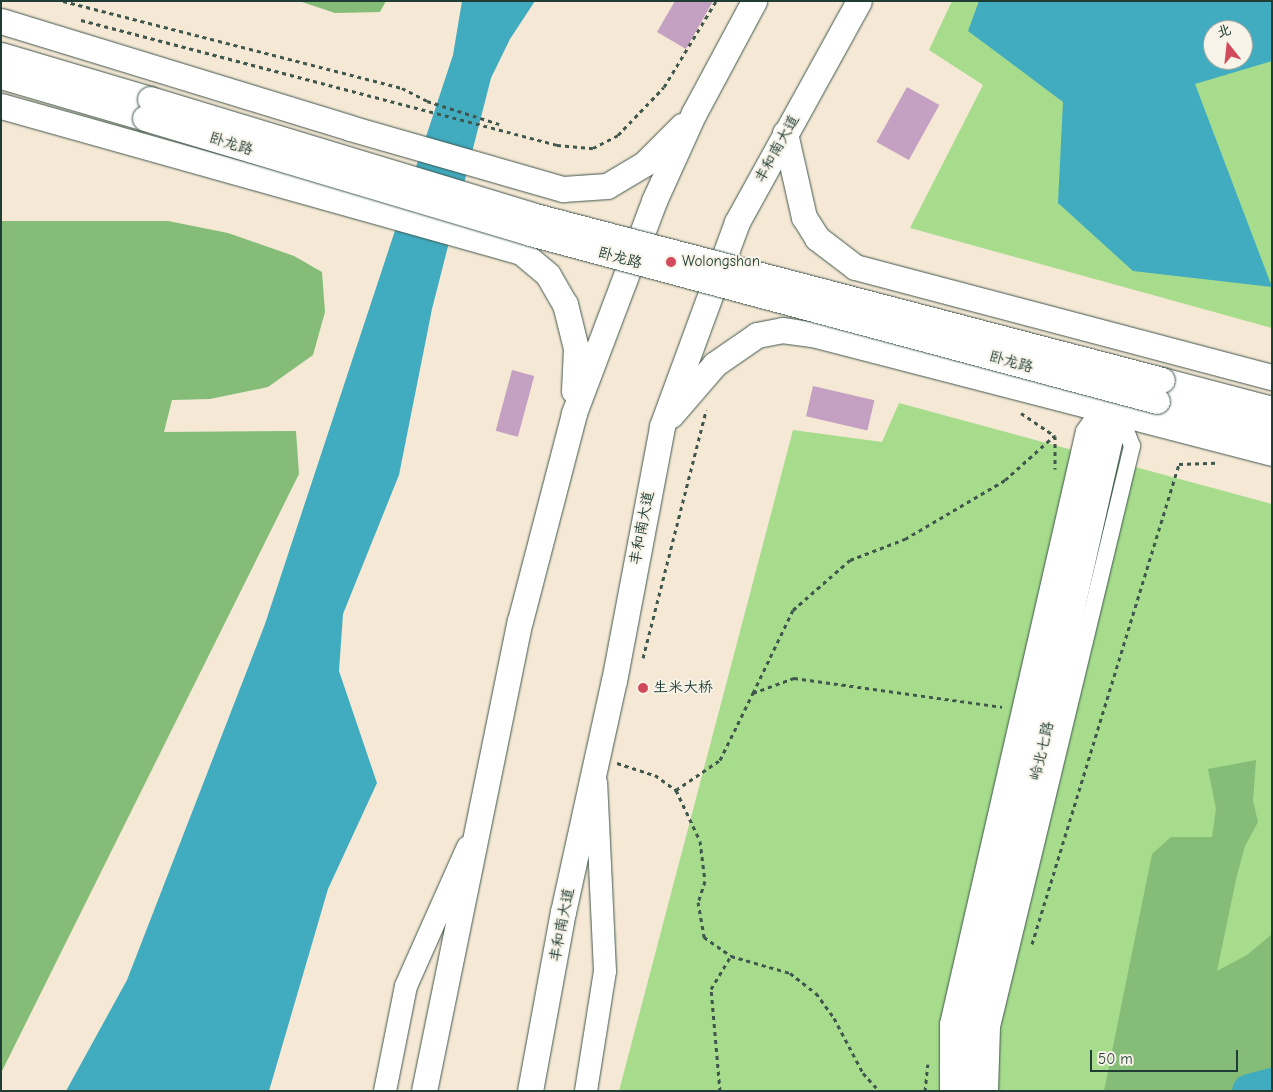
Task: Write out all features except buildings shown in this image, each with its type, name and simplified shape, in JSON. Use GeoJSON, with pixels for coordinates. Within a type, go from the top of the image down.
{"type":"FeatureCollection","features":[{"type":"Feature","properties":{"kind":"main road"},"geometry":{"type":"LineString","coordinates":[[424,1091],[520,621],[574,413],[654,201],[694,113],[754,1]]}},
{"type":"Feature","properties":{"kind":"main road","name":"丰和南大道"},"geometry":{"type":"LineString","coordinates":[[530,1091],[563,912],[609,769],[662,426],[737,222],[859,1]]}},
{"type":"Feature","properties":{"kind":"main road"},"geometry":{"type":"LineString","coordinates":[[1,21],[350,128],[563,189],[607,186],[644,164],[694,113]]}},
{"type":"Feature","properties":{"kind":"main road","name":"卧龙路"},"geometry":{"type":"LineString","coordinates":[[1,55],[148,108],[530,233],[1160,391],[1272,409]]}},
{"type":"Feature","properties":{"kind":"main road","name":"卧龙路"},"geometry":{"type":"LineString","coordinates":[[1,76],[148,108]]}},
{"type":"Feature","properties":{"kind":"main road","name":"卧龙路"},"geometry":{"type":"LineString","coordinates":[[1,106],[521,252],[548,275],[565,304],[576,348],[574,413]]}},
{"type":"Feature","properties":{"kind":"main road"},"geometry":{"type":"LineString","coordinates":[[785,133],[804,217],[818,238],[855,267],[1272,377]]}},
{"type":"Feature","properties":{"kind":"main road","name":"卧龙路"},"geometry":{"type":"LineString","coordinates":[[662,426],[715,364],[757,335],[782,330],[812,334],[1110,410],[1272,454]]}},
{"type":"Feature","properties":{"kind":"main road","name":"卧龙路"},"geometry":{"type":"LineString","coordinates":[[1160,391],[1272,431]]}},
{"type":"Feature","properties":{"kind":"main road"},"geometry":{"type":"LineString","coordinates":[[586,1091],[605,971],[609,769]]}},
{"type":"Feature","properties":{"kind":"main road"},"geometry":{"type":"LineString","coordinates":[[385,1091],[406,986],[479,822]]}},
{"type":"Feature","properties":{"kind":"street"},"geometry":{"type":"LineString","coordinates":[[948,1091],[950,1014],[1084,431],[1110,410]]}},
{"type":"Feature","properties":{"kind":"street"},"geometry":{"type":"LineString","coordinates":[[962,1091],[963,1029],[1110,410]]}},
{"type":"Feature","properties":{"kind":"street"},"geometry":{"type":"LineString","coordinates":[[990,1091],[992,1027],[1132,446],[1110,410]]}},
{"type":"Feature","properties":{"kind":"street","name":"岭北七路"},"geometry":{"type":"LineString","coordinates":[[979,1091],[980,1028],[1110,410]]}},
{"type":"Feature","properties":{"kind":"path"},"geometry":{"type":"LineString","coordinates":[[63,1],[402,88],[427,101],[499,124]]}},
{"type":"Feature","properties":{"kind":"path"},"geometry":{"type":"LineString","coordinates":[[76,19],[557,145],[593,148],[618,135],[664,87],[716,1]]}},
{"type":"Feature","properties":{"kind":"path"},"geometry":{"type":"LineString","coordinates":[[640,668],[708,402]]}},
{"type":"Feature","properties":{"kind":"path"},"geometry":{"type":"LineString","coordinates":[[1018,410],[1055,436]]}},
{"type":"Feature","properties":{"kind":"path"},"geometry":{"type":"LineString","coordinates":[[1053,477],[1055,436]]}},
{"type":"Feature","properties":{"kind":"path"},"geometry":{"type":"LineString","coordinates":[[676,790],[720,760],[793,610],[850,560],[904,539],[1005,480],[1055,436]]}},
{"type":"Feature","properties":{"kind":"path"},"geometry":{"type":"LineString","coordinates":[[1029,954],[1179,464],[1219,462]]}},
{"type":"Feature","properties":{"kind":"path"},"geometry":{"type":"LineString","coordinates":[[753,693],[794,678],[1002,707]]}},
{"type":"Feature","properties":{"kind":"path"},"geometry":{"type":"LineString","coordinates":[[1000,716],[1004,697]]}},
{"type":"Feature","properties":{"kind":"path"},"geometry":{"type":"LineString","coordinates":[[619,753],[609,769],[655,775],[676,790],[700,842],[705,881],[698,902],[704,937],[731,956],[790,973],[816,993],[834,1018],[863,1072],[879,1091]]}},
{"type":"Feature","properties":{"kind":"path"},"geometry":{"type":"LineString","coordinates":[[720,1091],[711,989],[731,956]]}},
{"type":"Feature","properties":{"kind":"path"},"geometry":{"type":"LineString","coordinates":[[925,1091],[930,1055]]}},
{"type":"Feature","properties":{"kind":"green space"},"geometry":{"type":"Polygon","coordinates":[[[299,1],[386,1],[380,12],[335,13],[299,1]]]}},
{"type":"Feature","properties":{"kind":"green space"},"geometry":{"type":"Polygon","coordinates":[[[952,1],[1272,1],[1272,328],[910,228],[983,85],[929,50],[952,1]]]}},
{"type":"Feature","properties":{"kind":"green space"},"geometry":{"type":"Polygon","coordinates":[[[1,221],[168,221],[228,233],[294,256],[322,272],[325,312],[313,355],[268,387],[210,399],[172,400],[164,432],[296,431],[299,474],[1,1073],[1,221]]]}},
{"type":"Feature","properties":{"kind":"green space"},"geometry":{"type":"Polygon","coordinates":[[[899,403],[1272,504],[1272,1091],[619,1091],[793,430],[882,442],[899,403]]]}},
{"type":"Feature","properties":{"kind":"green space"},"geometry":{"type":"Polygon","coordinates":[[[1256,760],[1253,801],[1258,822],[1245,846],[1237,875],[1217,971],[1247,955],[1272,934],[1272,1091],[1104,1091],[1152,854],[1171,837],[1212,837],[1216,809],[1208,769],[1256,760]]]}},
{"type":"Feature","properties":{"kind":"water"},"geometry":{"type":"Polygon","coordinates":[[[462,1],[535,1],[510,39],[491,78],[432,309],[399,475],[343,614],[339,671],[377,783],[328,889],[269,1091],[66,1091],[127,980],[265,624],[453,55],[462,1]]]}},
{"type":"Feature","properties":{"kind":"water"},"geometry":{"type":"Polygon","coordinates":[[[979,1],[1272,1],[1272,61],[1253,67],[1253,20],[1203,20],[1203,70],[1242,70],[1195,84],[1272,287],[1133,271],[1058,203],[1063,102],[968,31],[979,1]]]}},
{"type":"Feature","properties":{"kind":"waterway"},"geometry":{"type":"LineString","coordinates":[[1249,1091],[1272,1085]]}},
{"type":"Feature","properties":{"kind":"place","name":"Wolongshan"},"geometry":{"type":"Point","coordinates":[671,262]}},
{"type":"Feature","properties":{"kind":"place","name":"生米大桥"},"geometry":{"type":"Point","coordinates":[643,688]}}]}
